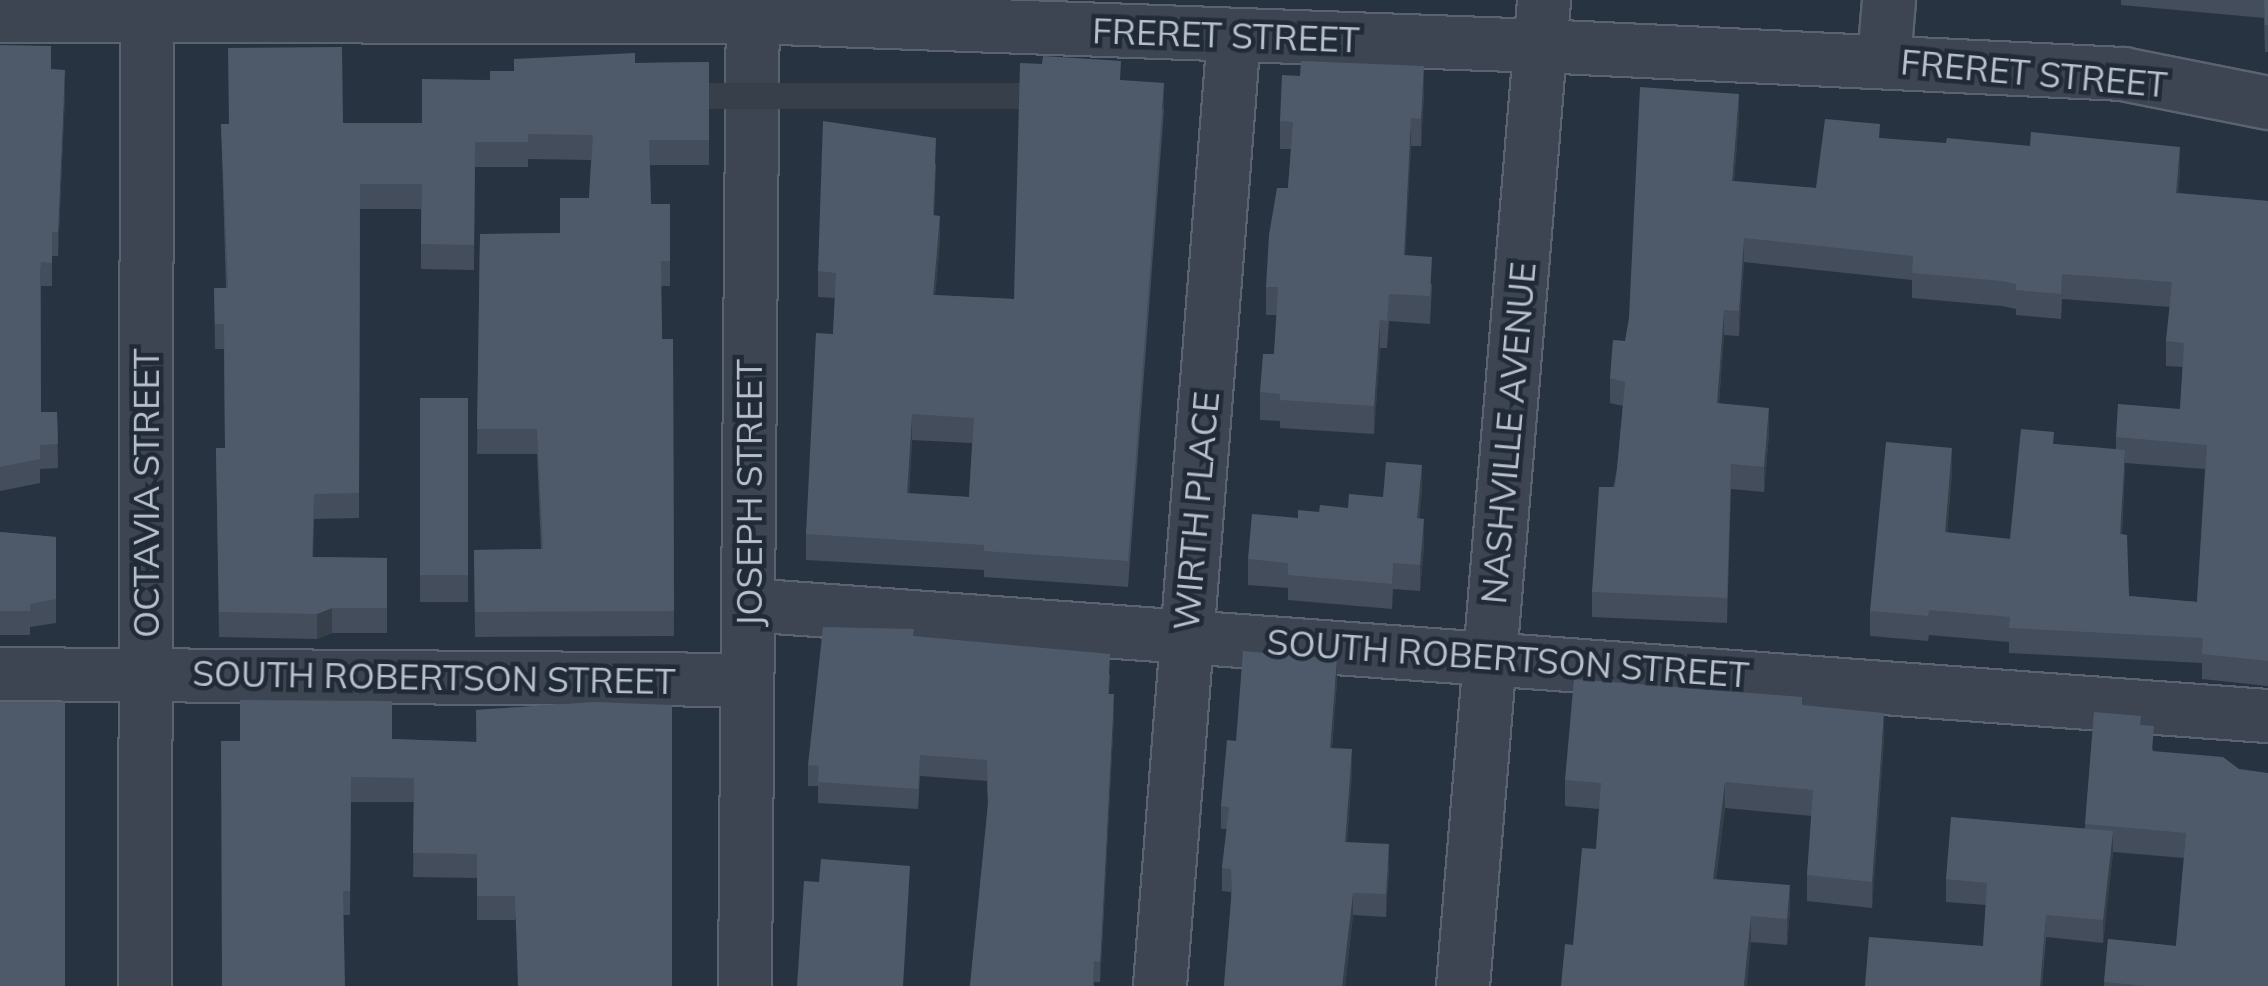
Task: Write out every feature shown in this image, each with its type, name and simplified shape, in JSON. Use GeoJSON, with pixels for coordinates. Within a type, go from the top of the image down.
{"type":"FeatureCollection","features":[{"type":"Feature","properties":{"kind":"street"},"geometry":{"type":"LineString","coordinates":[[1884,60],[1889,0]]}},
{"type":"Feature","properties":{"kind":"street","name":"FRERET STREET"},"geometry":{"type":"LineString","coordinates":[[0,16],[147,8],[752,9],[1234,36],[1542,23],[1884,60],[2123,74],[2268,103]]}},
{"type":"Feature","properties":{"kind":"street","name":"OCTAVIA STREET"},"geometry":{"type":"LineString","coordinates":[[145,986],[147,8]]}},
{"type":"Feature","properties":{"kind":"street","name":"JOSEPH STREET"},"geometry":{"type":"LineString","coordinates":[[745,986],[752,9]]}},
{"type":"Feature","properties":{"kind":"street","name":"NASHVILLE AVENUE"},"geometry":{"type":"LineString","coordinates":[[1463,986],[1542,23]]}},
{"type":"Feature","properties":{"kind":"street","name":"WIRTH PLACE"},"geometry":{"type":"LineString","coordinates":[[1160,986],[1234,36]]}},
{"type":"Feature","properties":{"kind":"street","name":"SOUTH ROBERTSON STREET"},"geometry":{"type":"LineString","coordinates":[[748,605],[1186,632],[2268,716]]}},
{"type":"Feature","properties":{"kind":"street","name":"SOUTH ROBERTSON STREET"},"geometry":{"type":"LineString","coordinates":[[0,674],[748,680]]}},
{"type":"Feature","properties":{"kind":"building"},"geometry":{"type":"Polygon","coordinates":[[[2264,0],[2268,0],[2268,25],[2265,25],[2264,0]]]}},
{"type":"Feature","properties":{"kind":"building"},"geometry":{"type":"Polygon","coordinates":[[[0,45],[51,46],[51,69],[65,70],[58,232],[52,232],[52,263],[41,262],[40,272],[41,412],[57,412],[58,444],[40,445],[40,459],[0,467],[0,45]]]}},
{"type":"Feature","properties":{"kind":"building"},"geometry":{"type":"Polygon","coordinates":[[[342,47],[343,123],[422,123],[422,79],[490,80],[490,71],[514,71],[514,59],[635,53],[635,63],[709,62],[709,140],[649,140],[651,204],[670,204],[670,261],[661,261],[662,339],[673,339],[674,611],[475,612],[474,550],[543,549],[537,429],[477,429],[480,234],[560,233],[560,198],[589,198],[593,135],[528,134],[528,142],[475,142],[474,245],[421,244],[422,184],[360,184],[359,493],[314,494],[312,557],[387,558],[387,608],[332,608],[317,614],[219,612],[216,448],[225,448],[224,324],[215,324],[214,288],[228,288],[221,124],[229,124],[228,48],[342,47]]]}},
{"type":"Feature","properties":{"kind":"building"},"geometry":{"type":"Polygon","coordinates":[[[1043,56],[1121,61],[1120,80],[1164,83],[1128,561],[984,551],[984,545],[806,534],[816,333],[833,334],[836,273],[818,271],[823,121],[936,138],[933,215],[940,216],[933,295],[1014,299],[1020,63],[1042,64],[1043,56]],[[912,414],[907,493],[969,497],[974,418],[912,414]]]}},
{"type":"Feature","properties":{"kind":"building"},"geometry":{"type":"Polygon","coordinates":[[[1301,61],[1424,66],[1421,119],[1411,118],[1404,255],[1432,257],[1430,296],[1389,294],[1387,321],[1380,320],[1374,406],[1280,400],[1280,394],[1260,392],[1263,354],[1274,354],[1278,287],[1266,287],[1269,235],[1277,188],[1288,188],[1293,122],[1280,121],[1282,75],[1300,76],[1301,61]]]}},
{"type":"Feature","properties":{"kind":"building"},"geometry":{"type":"Polygon","coordinates":[[[1640,87],[1739,94],[1732,181],[1816,188],[1825,119],[1880,124],[1879,138],[1946,143],[1947,138],[2030,146],[2031,132],[2180,147],[2176,193],[2268,201],[2268,661],[2202,654],[2203,638],[2009,628],[2010,617],[1929,610],[1928,616],[1870,611],[1886,442],[1952,448],[1945,532],[2010,539],[2021,429],[2054,432],[2053,444],[2125,450],[2120,534],[2127,535],[2129,596],[2197,602],[2207,445],[2116,437],[2118,404],[2180,409],[2184,343],[2166,341],[2172,282],[2062,274],[2061,294],[2016,290],[2016,284],[2002,281],[1912,273],[1913,256],[1744,238],[1739,311],[1724,310],[1717,403],[1769,408],[1764,467],[1731,464],[1727,598],[1592,592],[1599,487],[1615,487],[1617,469],[1625,382],[1610,378],[1613,340],[1625,341],[1629,318],[1640,87]]]}},
{"type":"Feature","properties":{"kind":"building"},"geometry":{"type":"Polygon","coordinates":[[[420,398],[468,398],[468,575],[420,575],[420,398]]]}},
{"type":"Feature","properties":{"kind":"building"},"geometry":{"type":"Polygon","coordinates":[[[1386,462],[1422,465],[1417,518],[1424,519],[1420,565],[1393,563],[1392,584],[1288,575],[1288,563],[1248,559],[1252,514],[1298,518],[1298,510],[1319,512],[1320,505],[1348,508],[1349,494],[1383,497],[1386,462]]]}},
{"type":"Feature","properties":{"kind":"building"},"geometry":{"type":"Polygon","coordinates":[[[0,532],[56,537],[56,599],[30,604],[30,611],[0,611],[0,532]]]}},
{"type":"Feature","properties":{"kind":"building"},"geometry":{"type":"Polygon","coordinates":[[[823,627],[914,629],[913,636],[1110,654],[1108,694],[1114,694],[1100,962],[1094,961],[1093,986],[970,986],[988,803],[987,760],[920,755],[918,789],[818,782],[819,766],[808,765],[823,627]]]}},
{"type":"Feature","properties":{"kind":"building"},"geometry":{"type":"Polygon","coordinates":[[[1243,651],[1337,659],[1330,748],[1352,749],[1345,842],[1389,844],[1386,894],[1353,893],[1342,986],[1224,986],[1232,890],[1231,869],[1222,868],[1229,807],[1221,806],[1227,740],[1236,741],[1243,651]]]}},
{"type":"Feature","properties":{"kind":"building"},"geometry":{"type":"Polygon","coordinates":[[[1574,679],[1802,697],[1802,705],[1884,713],[1872,882],[1807,875],[1813,790],[1725,782],[1713,879],[1790,885],[1787,919],[1751,916],[1744,986],[1561,986],[1565,944],[1573,945],[1582,848],[1596,849],[1601,783],[1565,780],[1574,679]]]}},
{"type":"Feature","properties":{"kind":"building"},"geometry":{"type":"Polygon","coordinates":[[[240,700],[392,701],[392,739],[477,742],[476,710],[595,702],[672,705],[672,986],[518,986],[515,896],[477,896],[477,854],[413,853],[414,778],[351,777],[350,891],[343,891],[345,986],[222,986],[221,741],[240,741],[240,700]]]}},
{"type":"Feature","properties":{"kind":"building"},"geometry":{"type":"Polygon","coordinates":[[[0,702],[65,702],[65,986],[0,986],[0,702]]]}},
{"type":"Feature","properties":{"kind":"building"},"geometry":{"type":"Polygon","coordinates":[[[2094,712],[2141,716],[2140,725],[2154,726],[2152,751],[2223,757],[2239,769],[2268,773],[2268,986],[2104,982],[2108,939],[2176,946],[2186,833],[2085,824],[2094,712]]]}},
{"type":"Feature","properties":{"kind":"building"},"geometry":{"type":"Polygon","coordinates":[[[1951,817],[2113,831],[2103,920],[2046,915],[2040,986],[1865,986],[1869,937],[1983,946],[1987,883],[1946,879],[1951,817]]]}},
{"type":"Feature","properties":{"kind":"building"},"geometry":{"type":"Polygon","coordinates":[[[821,859],[910,866],[903,986],[797,986],[804,881],[819,882],[821,859]]]}}]}
